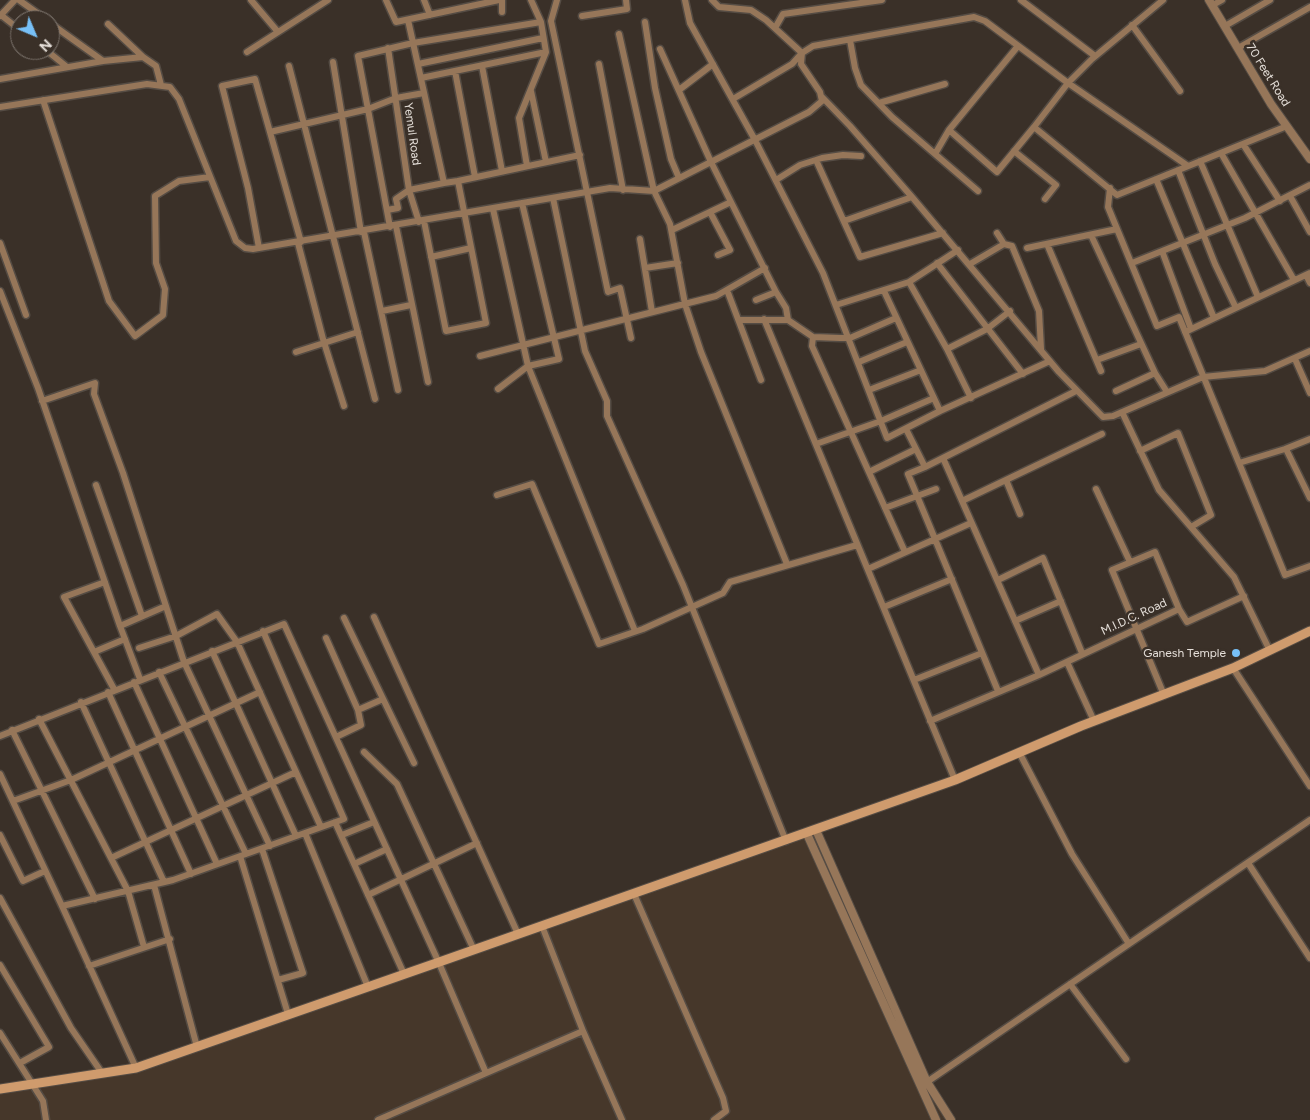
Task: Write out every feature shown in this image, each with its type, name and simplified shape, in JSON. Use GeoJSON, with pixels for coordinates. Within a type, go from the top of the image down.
{"type":"FeatureCollection","features":[{"type":"Feature","properties":{"kind":"main road"},"geometry":{"type":"LineString","coordinates":[[3,1089],[136,1068],[439,963],[955,780],[1094,721],[1233,668],[1310,631]]}},
{"type":"Feature","properties":{"kind":"street"},"geometry":{"type":"LineString","coordinates":[[1,15],[17,0],[32,10]]}},
{"type":"Feature","properties":{"kind":"street"},"geometry":{"type":"LineString","coordinates":[[251,0],[278,32]]}},
{"type":"Feature","properties":{"kind":"street"},"geometry":{"type":"LineString","coordinates":[[312,0],[317,6]]}},
{"type":"Feature","properties":{"kind":"street"},"geometry":{"type":"LineString","coordinates":[[247,52],[328,0]]}},
{"type":"Feature","properties":{"kind":"street"},"geometry":{"type":"LineString","coordinates":[[386,0],[396,22],[500,0],[502,12]]}},
{"type":"Feature","properties":{"kind":"street"},"geometry":{"type":"LineString","coordinates":[[424,0],[430,15]]}},
{"type":"Feature","properties":{"kind":"street"},"geometry":{"type":"LineString","coordinates":[[526,166],[519,118],[546,52],[541,22],[531,0]]}},
{"type":"Feature","properties":{"kind":"street"},"geometry":{"type":"LineString","coordinates":[[557,0],[550,21],[608,292],[620,288],[631,338]]}},
{"type":"Feature","properties":{"kind":"street"},"geometry":{"type":"LineString","coordinates":[[582,16],[627,9],[626,0]]}},
{"type":"Feature","properties":{"kind":"street"},"geometry":{"type":"LineString","coordinates":[[685,0],[690,23],[755,140],[823,273],[850,338],[887,438],[940,411],[1050,361]]}},
{"type":"Feature","properties":{"kind":"street"},"geometry":{"type":"LineString","coordinates":[[712,0],[719,6],[751,10],[775,28],[802,53],[802,64],[821,96],[850,126],[1010,310],[1076,391],[1103,417],[1122,412],[1203,377],[1265,371],[1310,352]]}},
{"type":"Feature","properties":{"kind":"street"},"geometry":{"type":"LineString","coordinates":[[775,28],[783,14],[882,0]]}},
{"type":"Feature","properties":{"kind":"street"},"geometry":{"type":"LineString","coordinates":[[1021,0],[1095,56]]}},
{"type":"Feature","properties":{"kind":"street"},"geometry":{"type":"LineString","coordinates":[[949,130],[997,172],[1068,83],[1095,56],[1163,0]]}},
{"type":"Feature","properties":{"kind":"street"},"geometry":{"type":"LineString","coordinates":[[1211,3],[1222,0]]}},
{"type":"Feature","properties":{"kind":"street"},"geometry":{"type":"LineString","coordinates":[[1225,26],[1270,0]]}},
{"type":"Feature","properties":{"kind":"street","name":"70 Feet Road"},"geometry":{"type":"LineString","coordinates":[[1211,3],[1287,126],[1310,159]]}},
{"type":"Feature","properties":{"kind":"street"},"geometry":{"type":"LineString","coordinates":[[1238,48],[1310,7]]}},
{"type":"Feature","properties":{"kind":"street"},"geometry":{"type":"LineString","coordinates":[[733,99],[792,64],[802,53],[813,46],[974,17],[986,21],[1068,83],[1188,166]]}},
{"type":"Feature","properties":{"kind":"street"},"geometry":{"type":"LineString","coordinates":[[408,20],[444,183]]}},
{"type":"Feature","properties":{"kind":"street"},"geometry":{"type":"LineString","coordinates":[[428,382],[412,305],[387,210],[358,56],[413,42],[541,22]]}},
{"type":"Feature","properties":{"kind":"street"},"geometry":{"type":"LineString","coordinates":[[645,22],[655,88],[671,160],[679,178]]}},
{"type":"Feature","properties":{"kind":"street"},"geometry":{"type":"LineString","coordinates":[[108,24],[143,57],[156,66],[161,85]]}},
{"type":"Feature","properties":{"kind":"street"},"geometry":{"type":"LineString","coordinates":[[1132,25],[1180,91]]}},
{"type":"Feature","properties":{"kind":"street"},"geometry":{"type":"LineString","coordinates":[[60,29],[103,61]]}},
{"type":"Feature","properties":{"kind":"street"},"geometry":{"type":"LineString","coordinates":[[619,34],[654,191],[672,230],[685,304],[701,352],[788,564]]}},
{"type":"Feature","properties":{"kind":"street"},"geometry":{"type":"LineString","coordinates":[[418,64],[544,38]]}},
{"type":"Feature","properties":{"kind":"street"},"geometry":{"type":"LineString","coordinates":[[850,40],[855,68],[861,85],[978,191]]}},
{"type":"Feature","properties":{"kind":"street"},"geometry":{"type":"LineString","coordinates":[[935,154],[949,130],[1018,46]]}},
{"type":"Feature","properties":{"kind":"street","name":"Yemul Road"},"geometry":{"type":"LineString","coordinates":[[388,48],[409,190],[431,257],[446,331],[486,323],[471,248]]}},
{"type":"Feature","properties":{"kind":"street"},"geometry":{"type":"LineString","coordinates":[[660,49],[711,162],[776,292],[786,308],[788,320]]}},
{"type":"Feature","properties":{"kind":"street"},"geometry":{"type":"LineString","coordinates":[[421,78],[546,52]]}},
{"type":"Feature","properties":{"kind":"street"},"geometry":{"type":"LineString","coordinates":[[0,79],[103,61],[143,57]]}},
{"type":"Feature","properties":{"kind":"street"},"geometry":{"type":"LineString","coordinates":[[58,60],[67,67]]}},
{"type":"Feature","properties":{"kind":"street"},"geometry":{"type":"LineString","coordinates":[[333,62],[362,232],[382,311],[398,390]]}},
{"type":"Feature","properties":{"kind":"street"},"geometry":{"type":"LineString","coordinates":[[599,64],[623,190]]}},
{"type":"Feature","properties":{"kind":"street"},"geometry":{"type":"LineString","coordinates":[[679,90],[713,64]]}},
{"type":"Feature","properties":{"kind":"street"},"geometry":{"type":"LineString","coordinates":[[288,66],[375,398]]}},
{"type":"Feature","properties":{"kind":"street"},"geometry":{"type":"LineString","coordinates":[[482,66],[502,171]]}},
{"type":"Feature","properties":{"kind":"street"},"geometry":{"type":"LineString","coordinates":[[454,71],[475,177]]}},
{"type":"Feature","properties":{"kind":"street"},"geometry":{"type":"LineString","coordinates":[[259,248],[248,188],[222,86],[255,79],[324,343],[344,406]]}},
{"type":"Feature","properties":{"kind":"street"},"geometry":{"type":"LineString","coordinates":[[0,107],[147,84],[170,87],[179,99],[236,241],[245,248],[259,248],[393,227],[610,188],[654,191],[809,112],[822,101],[821,96]]}},
{"type":"Feature","properties":{"kind":"street"},"geometry":{"type":"LineString","coordinates":[[879,103],[945,84]]}},
{"type":"Feature","properties":{"kind":"street"},"geometry":{"type":"LineString","coordinates":[[530,89],[546,162]]}},
{"type":"Feature","properties":{"kind":"street"},"geometry":{"type":"LineString","coordinates":[[270,132],[368,108],[396,98],[424,93]]}},
{"type":"Feature","properties":{"kind":"street"},"geometry":{"type":"LineString","coordinates":[[43,100],[108,300],[135,336],[163,315],[165,289],[156,263],[155,196],[180,181],[210,177]]}},
{"type":"Feature","properties":{"kind":"street"},"geometry":{"type":"LineString","coordinates":[[1034,127],[1117,195],[1287,126]]}},
{"type":"Feature","properties":{"kind":"street"},"geometry":{"type":"LineString","coordinates":[[1243,144],[1280,201]]}},
{"type":"Feature","properties":{"kind":"street"},"geometry":{"type":"LineString","coordinates":[[1014,151],[1056,185],[1045,200]]}},
{"type":"Feature","properties":{"kind":"street"},"geometry":{"type":"LineString","coordinates":[[1222,153],[1294,280]]}},
{"type":"Feature","properties":{"kind":"street"},"geometry":{"type":"LineString","coordinates":[[387,210],[398,208],[396,199],[409,190],[580,155]]}},
{"type":"Feature","properties":{"kind":"street"},"geometry":{"type":"LineString","coordinates":[[776,180],[800,165],[816,160],[843,155],[862,156]]}},
{"type":"Feature","properties":{"kind":"street"},"geometry":{"type":"LineString","coordinates":[[816,160],[860,257],[943,233]]}},
{"type":"Feature","properties":{"kind":"street"},"geometry":{"type":"LineString","coordinates":[[1200,161],[1258,298]]}},
{"type":"Feature","properties":{"kind":"street"},"geometry":{"type":"LineString","coordinates":[[1178,170],[1215,264],[1236,308]]}},
{"type":"Feature","properties":{"kind":"street"},"geometry":{"type":"LineString","coordinates":[[1156,179],[1214,318]]}},
{"type":"Feature","properties":{"kind":"street"},"geometry":{"type":"LineString","coordinates":[[431,257],[471,248],[458,181]]}},
{"type":"Feature","properties":{"kind":"street"},"geometry":{"type":"LineString","coordinates":[[1132,263],[1226,226],[1310,185]]}},
{"type":"Feature","properties":{"kind":"street"},"geometry":{"type":"LineString","coordinates":[[1110,188],[1108,207],[1157,326],[1179,317],[1188,330]]}},
{"type":"Feature","properties":{"kind":"street"},"geometry":{"type":"LineString","coordinates":[[1290,196],[1310,232]]}},
{"type":"Feature","properties":{"kind":"street"},"geometry":{"type":"LineString","coordinates":[[844,221],[912,197]]}},
{"type":"Feature","properties":{"kind":"street"},"geometry":{"type":"LineString","coordinates":[[553,198],[585,351],[607,402],[607,416],[692,607],[786,841]]}},
{"type":"Feature","properties":{"kind":"street"},"geometry":{"type":"LineString","coordinates":[[672,230],[731,202]]}},
{"type":"Feature","properties":{"kind":"street"},"geometry":{"type":"LineString","coordinates":[[498,389],[528,366],[559,359],[522,204]]}},
{"type":"Feature","properties":{"kind":"street"},"geometry":{"type":"LineString","coordinates":[[492,209],[528,366],[635,631]]}},
{"type":"Feature","properties":{"kind":"street"},"geometry":{"type":"LineString","coordinates":[[710,212],[730,250],[718,255]]}},
{"type":"Feature","properties":{"kind":"street"},"geometry":{"type":"LineString","coordinates":[[1027,248],[1117,229]]}},
{"type":"Feature","properties":{"kind":"street"},"geometry":{"type":"LineString","coordinates":[[997,233],[1004,244],[1012,246],[1039,311],[1042,350]]}},
{"type":"Feature","properties":{"kind":"street"},"geometry":{"type":"LineString","coordinates":[[1092,235],[1155,373],[1167,392]]}},
{"type":"Feature","properties":{"kind":"street"},"geometry":{"type":"LineString","coordinates":[[640,239],[652,312]]}},
{"type":"Feature","properties":{"kind":"street"},"geometry":{"type":"LineString","coordinates":[[0,243],[26,315]]}},
{"type":"Feature","properties":{"kind":"street"},"geometry":{"type":"LineString","coordinates":[[970,264],[1004,244]]}},
{"type":"Feature","properties":{"kind":"street"},"geometry":{"type":"LineString","coordinates":[[1047,244],[1101,371]]}},
{"type":"Feature","properties":{"kind":"street"},"geometry":{"type":"LineString","coordinates":[[836,305],[909,282],[958,250]]}},
{"type":"Feature","properties":{"kind":"street"},"geometry":{"type":"LineString","coordinates":[[1162,251],[1203,377],[1284,575],[1310,566]]}},
{"type":"Feature","properties":{"kind":"street"},"geometry":{"type":"LineString","coordinates":[[645,268],[678,263]]}},
{"type":"Feature","properties":{"kind":"street"},"geometry":{"type":"LineString","coordinates":[[937,264],[1023,374]]}},
{"type":"Feature","properties":{"kind":"street"},"geometry":{"type":"LineString","coordinates":[[480,356],[626,317],[716,296],[764,268]]}},
{"type":"Feature","properties":{"kind":"street"},"geometry":{"type":"LineString","coordinates":[[1188,330],[1308,274],[1310,283]]}},
{"type":"Feature","properties":{"kind":"street"},"geometry":{"type":"LineString","coordinates":[[909,282],[971,398]]}},
{"type":"Feature","properties":{"kind":"street"},"geometry":{"type":"LineString","coordinates":[[727,290],[761,380]]}},
{"type":"Feature","properties":{"kind":"street"},"geometry":{"type":"LineString","coordinates":[[0,291],[42,401],[125,639],[137,680],[160,738],[218,864]]}},
{"type":"Feature","properties":{"kind":"street"},"geometry":{"type":"LineString","coordinates":[[884,291],[940,411]]}},
{"type":"Feature","properties":{"kind":"street"},"geometry":{"type":"LineString","coordinates":[[756,300],[776,292]]}},
{"type":"Feature","properties":{"kind":"street"},"geometry":{"type":"LineString","coordinates":[[382,311],[412,305]]}},
{"type":"Feature","properties":{"kind":"street"},"geometry":{"type":"LineString","coordinates":[[947,350],[987,329],[1010,310]]}},
{"type":"Feature","properties":{"kind":"street"},"geometry":{"type":"LineString","coordinates":[[738,320],[788,320],[813,337],[850,338],[896,318]]}},
{"type":"Feature","properties":{"kind":"street"},"geometry":{"type":"LineString","coordinates":[[764,320],[955,780]]}},
{"type":"Feature","properties":{"kind":"street"},"geometry":{"type":"LineString","coordinates":[[296,352],[358,332]]}},
{"type":"Feature","properties":{"kind":"street"},"geometry":{"type":"LineString","coordinates":[[813,337],[812,346],[905,552]]}},
{"type":"Feature","properties":{"kind":"street"},"geometry":{"type":"LineString","coordinates":[[859,362],[907,342]]}},
{"type":"Feature","properties":{"kind":"street"},"geometry":{"type":"LineString","coordinates":[[1097,360],[1142,344]]}},
{"type":"Feature","properties":{"kind":"street"},"geometry":{"type":"LineString","coordinates":[[1295,359],[1310,393]]}},
{"type":"Feature","properties":{"kind":"street"},"geometry":{"type":"LineString","coordinates":[[869,390],[921,370]]}},
{"type":"Feature","properties":{"kind":"street"},"geometry":{"type":"LineString","coordinates":[[1116,391],[1155,373]]}},
{"type":"Feature","properties":{"kind":"street"},"geometry":{"type":"LineString","coordinates":[[42,401],[95,383],[94,394],[123,473],[184,662],[270,846]]}},
{"type":"Feature","properties":{"kind":"street"},"geometry":{"type":"LineString","coordinates":[[998,691],[908,474],[1076,391]]}},
{"type":"Feature","properties":{"kind":"street"},"geometry":{"type":"LineString","coordinates":[[816,444],[880,421],[934,398]]}},
{"type":"Feature","properties":{"kind":"street"},"geometry":{"type":"LineString","coordinates":[[1122,412],[1159,490],[1234,577],[1270,651]]}},
{"type":"Feature","properties":{"kind":"street"},"geometry":{"type":"LineString","coordinates":[[906,429],[925,467]]}},
{"type":"Feature","properties":{"kind":"street"},"geometry":{"type":"LineString","coordinates":[[1140,451],[1178,433],[1211,515],[1190,527]]}},
{"type":"Feature","properties":{"kind":"street"},"geometry":{"type":"LineString","coordinates":[[962,501],[1102,434]]}},
{"type":"Feature","properties":{"kind":"street"},"geometry":{"type":"LineString","coordinates":[[1238,463],[1286,449],[1310,439]]}},
{"type":"Feature","properties":{"kind":"street"},"geometry":{"type":"LineString","coordinates":[[869,472],[916,449]]}},
{"type":"Feature","properties":{"kind":"street"},"geometry":{"type":"LineString","coordinates":[[1286,449],[1308,490],[1310,498]]}},
{"type":"Feature","properties":{"kind":"street"},"geometry":{"type":"LineString","coordinates":[[943,458],[1039,675]]}},
{"type":"Feature","properties":{"kind":"street"},"geometry":{"type":"LineString","coordinates":[[1006,480],[1020,514]]}},
{"type":"Feature","properties":{"kind":"street"},"geometry":{"type":"LineString","coordinates":[[96,484],[142,616]]}},
{"type":"Feature","properties":{"kind":"street"},"geometry":{"type":"LineString","coordinates":[[497,495],[532,484],[598,644],[635,631],[723,593],[730,582],[858,544]]}},
{"type":"Feature","properties":{"kind":"street"},"geometry":{"type":"LineString","coordinates":[[885,508],[936,489]]}},
{"type":"Feature","properties":{"kind":"street"},"geometry":{"type":"LineString","coordinates":[[1096,489],[1130,562]]}},
{"type":"Feature","properties":{"kind":"street"},"geometry":{"type":"LineString","coordinates":[[868,569],[972,523]]}},
{"type":"Feature","properties":{"kind":"street"},"geometry":{"type":"LineString","coordinates":[[1164,695],[1112,570],[1155,552],[1179,609]]}},
{"type":"Feature","properties":{"kind":"street"},"geometry":{"type":"LineString","coordinates":[[998,580],[1043,558],[1082,654]]}},
{"type":"Feature","properties":{"kind":"street"},"geometry":{"type":"LineString","coordinates":[[884,607],[952,579]]}},
{"type":"Feature","properties":{"kind":"street"},"geometry":{"type":"LineString","coordinates":[[104,582],[64,597],[94,652],[135,750],[191,874]]}},
{"type":"Feature","properties":{"kind":"street","name":"M.I.D.C. Road"},"geometry":{"type":"LineString","coordinates":[[930,721],[1039,675],[1179,609],[1187,622],[1244,596]]}},
{"type":"Feature","properties":{"kind":"street"},"geometry":{"type":"LineString","coordinates":[[1015,621],[1061,601]]}},
{"type":"Feature","properties":{"kind":"street"},"geometry":{"type":"LineString","coordinates":[[120,626],[166,606]]}},
{"type":"Feature","properties":{"kind":"street"},"geometry":{"type":"LineString","coordinates":[[139,648],[176,636],[216,614],[237,642],[321,827]]}},
{"type":"Feature","properties":{"kind":"street"},"geometry":{"type":"LineString","coordinates":[[374,617],[518,934]]}},
{"type":"Feature","properties":{"kind":"street"},"geometry":{"type":"LineString","coordinates":[[344,618],[414,763]]}},
{"type":"Feature","properties":{"kind":"street"},"geometry":{"type":"LineString","coordinates":[[0,736],[81,702],[284,624],[439,963],[486,1073]]}},
{"type":"Feature","properties":{"kind":"street"},"geometry":{"type":"LineString","coordinates":[[62,906],[154,885],[191,874],[344,819],[263,631]]}},
{"type":"Feature","properties":{"kind":"street"},"geometry":{"type":"LineString","coordinates":[[326,638],[358,710],[361,725],[336,737]]}},
{"type":"Feature","properties":{"kind":"street"},"geometry":{"type":"LineString","coordinates":[[94,652],[125,639]]}},
{"type":"Feature","properties":{"kind":"street"},"geometry":{"type":"LineString","coordinates":[[212,651],[296,836]]}},
{"type":"Feature","properties":{"kind":"street"},"geometry":{"type":"LineString","coordinates":[[914,680],[982,653]]}},
{"type":"Feature","properties":{"kind":"street"},"geometry":{"type":"LineString","coordinates":[[1067,662],[1094,721]]}},
{"type":"Feature","properties":{"kind":"street"},"geometry":{"type":"LineString","coordinates":[[1233,668],[1310,786]]}},
{"type":"Feature","properties":{"kind":"street"},"geometry":{"type":"LineString","coordinates":[[160,672],[223,806],[243,855],[288,1014]]}},
{"type":"Feature","properties":{"kind":"street"},"geometry":{"type":"LineString","coordinates":[[13,801],[70,780],[260,692]]}},
{"type":"Feature","properties":{"kind":"street"},"geometry":{"type":"LineString","coordinates":[[358,710],[383,699]]}},
{"type":"Feature","properties":{"kind":"street"},"geometry":{"type":"LineString","coordinates":[[81,702],[164,882]]}},
{"type":"Feature","properties":{"kind":"street"},"geometry":{"type":"LineString","coordinates":[[39,719],[128,891],[144,947]]}},
{"type":"Feature","properties":{"kind":"street"},"geometry":{"type":"LineString","coordinates":[[12,730],[95,899]]}},
{"type":"Feature","properties":{"kind":"street"},"geometry":{"type":"LineString","coordinates":[[364,752],[397,784],[474,950]]}},
{"type":"Feature","properties":{"kind":"street"},"geometry":{"type":"LineString","coordinates":[[1019,752],[1072,854],[1129,944]]}},
{"type":"Feature","properties":{"kind":"street"},"geometry":{"type":"LineString","coordinates":[[111,858],[296,772]]}},
{"type":"Feature","properties":{"kind":"street"},"geometry":{"type":"LineString","coordinates":[[0,774],[136,1068]]}},
{"type":"Feature","properties":{"kind":"street"},"geometry":{"type":"LineString","coordinates":[[927,1082],[1310,820]]}},
{"type":"Feature","properties":{"kind":"street"},"geometry":{"type":"LineString","coordinates":[[336,822],[404,974]]}},
{"type":"Feature","properties":{"kind":"street"},"geometry":{"type":"LineString","coordinates":[[342,835],[374,822]]}},
{"type":"Feature","properties":{"kind":"street"},"geometry":{"type":"LineString","coordinates":[[816,830],[927,1082],[951,1120]]}},
{"type":"Feature","properties":{"kind":"street"},"geometry":{"type":"LineString","coordinates":[[305,833],[368,987]]}},
{"type":"Feature","properties":{"kind":"street"},"geometry":{"type":"LineString","coordinates":[[807,834],[936,1120]]}},
{"type":"Feature","properties":{"kind":"street"},"geometry":{"type":"LineString","coordinates":[[0,835],[23,881],[46,871]]}},
{"type":"Feature","properties":{"kind":"street"},"geometry":{"type":"LineString","coordinates":[[368,895],[477,844]]}},
{"type":"Feature","properties":{"kind":"street"},"geometry":{"type":"LineString","coordinates":[[262,849],[303,973],[278,980]]}},
{"type":"Feature","properties":{"kind":"street"},"geometry":{"type":"LineString","coordinates":[[354,864],[387,849]]}},
{"type":"Feature","properties":{"kind":"street"},"geometry":{"type":"LineString","coordinates":[[1248,863],[1310,958]]}},
{"type":"Feature","properties":{"kind":"street"},"geometry":{"type":"LineString","coordinates":[[154,885],[170,939],[197,1047]]}},
{"type":"Feature","properties":{"kind":"street"},"geometry":{"type":"LineString","coordinates":[[634,894],[723,1098],[726,1111],[714,1120]]}},
{"type":"Feature","properties":{"kind":"street"},"geometry":{"type":"LineString","coordinates":[[0,898],[71,1028],[102,1073]]}},
{"type":"Feature","properties":{"kind":"street"},"geometry":{"type":"LineString","coordinates":[[542,926],[583,1031],[622,1120]]}},
{"type":"Feature","properties":{"kind":"street"},"geometry":{"type":"LineString","coordinates":[[89,966],[170,939]]}},
{"type":"Feature","properties":{"kind":"street"},"geometry":{"type":"LineString","coordinates":[[0,965],[49,1047],[20,1063]]}},
{"type":"Feature","properties":{"kind":"street"},"geometry":{"type":"LineString","coordinates":[[1070,984],[1126,1059]]}},
{"type":"Feature","properties":{"kind":"street"},"geometry":{"type":"LineString","coordinates":[[378,1120],[583,1031]]}},
{"type":"Feature","properties":{"kind":"street"},"geometry":{"type":"LineString","coordinates":[[0,1033],[2,1041],[20,1063],[43,1101],[46,1120]]}},
{"type":"Feature","properties":{"kind":"street"},"geometry":{"type":"LineString","coordinates":[[0,1081],[3,1089]]}},
{"type":"Feature","properties":{"kind":"shaded area"},"geometry":{"type":"Polygon","coordinates":[[[811,832],[932,1088],[952,1120],[0,1120],[0,1087],[85,1076],[197,1047],[811,832]]]}},
{"type":"Feature","properties":{"kind":"place","name":"Ganesh Temple"},"geometry":{"type":"Point","coordinates":[1236,653]}}]}
